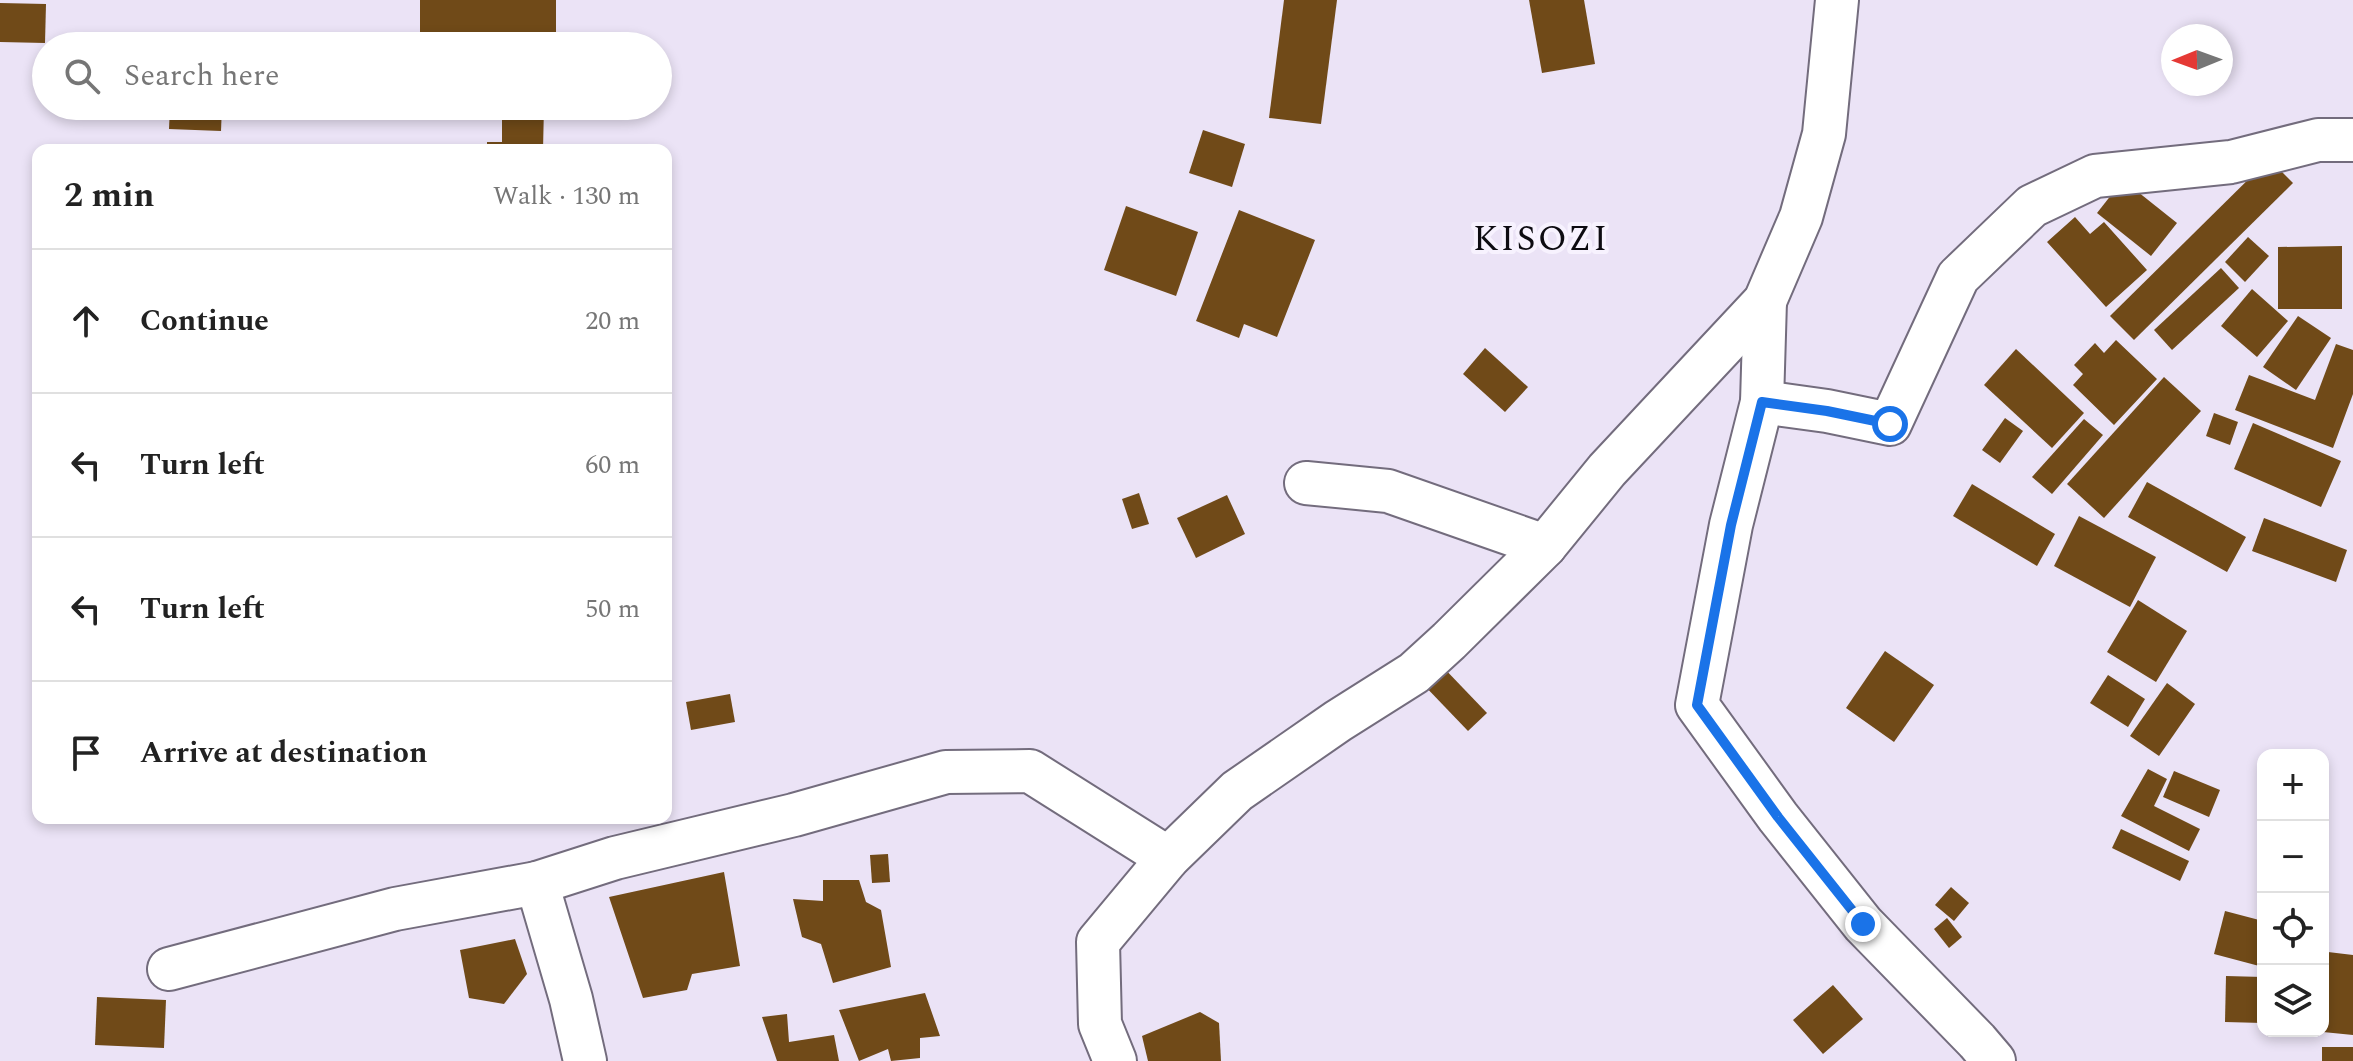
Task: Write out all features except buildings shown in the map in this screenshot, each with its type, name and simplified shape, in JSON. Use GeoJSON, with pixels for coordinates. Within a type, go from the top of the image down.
{"type":"FeatureCollection","features":[{"type":"Feature","properties":{"kind":"street"},"geometry":{"type":"LineString","coordinates":[[1115,1061],[1100,1024],[1098,942],[1168,858],[1237,791],[1414,673],[1545,546],[1607,470],[1765,301],[1801,217],[1824,134],[1837,0]]}},
{"type":"Feature","properties":{"kind":"street"},"geometry":{"type":"LineString","coordinates":[[1762,402],[1890,424],[1958,277],[2032,206],[2095,176],[2231,162],[2318,140],[2353,140]]}},
{"type":"Feature","properties":{"kind":"street"},"geometry":{"type":"LineString","coordinates":[[1765,301],[1762,402],[1731,525],[1697,705],[1778,817],[1863,924],[1994,1061]]}},
{"type":"Feature","properties":{"kind":"street"},"geometry":{"type":"LineString","coordinates":[[1306,483],[1388,491],[1545,546]]}},
{"type":"Feature","properties":{"kind":"street"},"geometry":{"type":"LineString","coordinates":[[169,969],[395,909],[537,883],[615,858],[794,815],[946,772],[1030,771],[1168,858]]}},
{"type":"Feature","properties":{"kind":"street"},"geometry":{"type":"LineString","coordinates":[[537,883],[571,999],[585,1061]]}},
{"type":"Feature","properties":{"kind":"district","name":"KISOZI"},"geometry":{"type":"Point","coordinates":[1541,239]}},
{"type":"Feature","properties":{"kind":"route"},"geometry":{"type":"LineString","coordinates":[[1863,924],[1778,817],[1697,705],[1731,525],[1762,402],[1890,424]]}}]}
